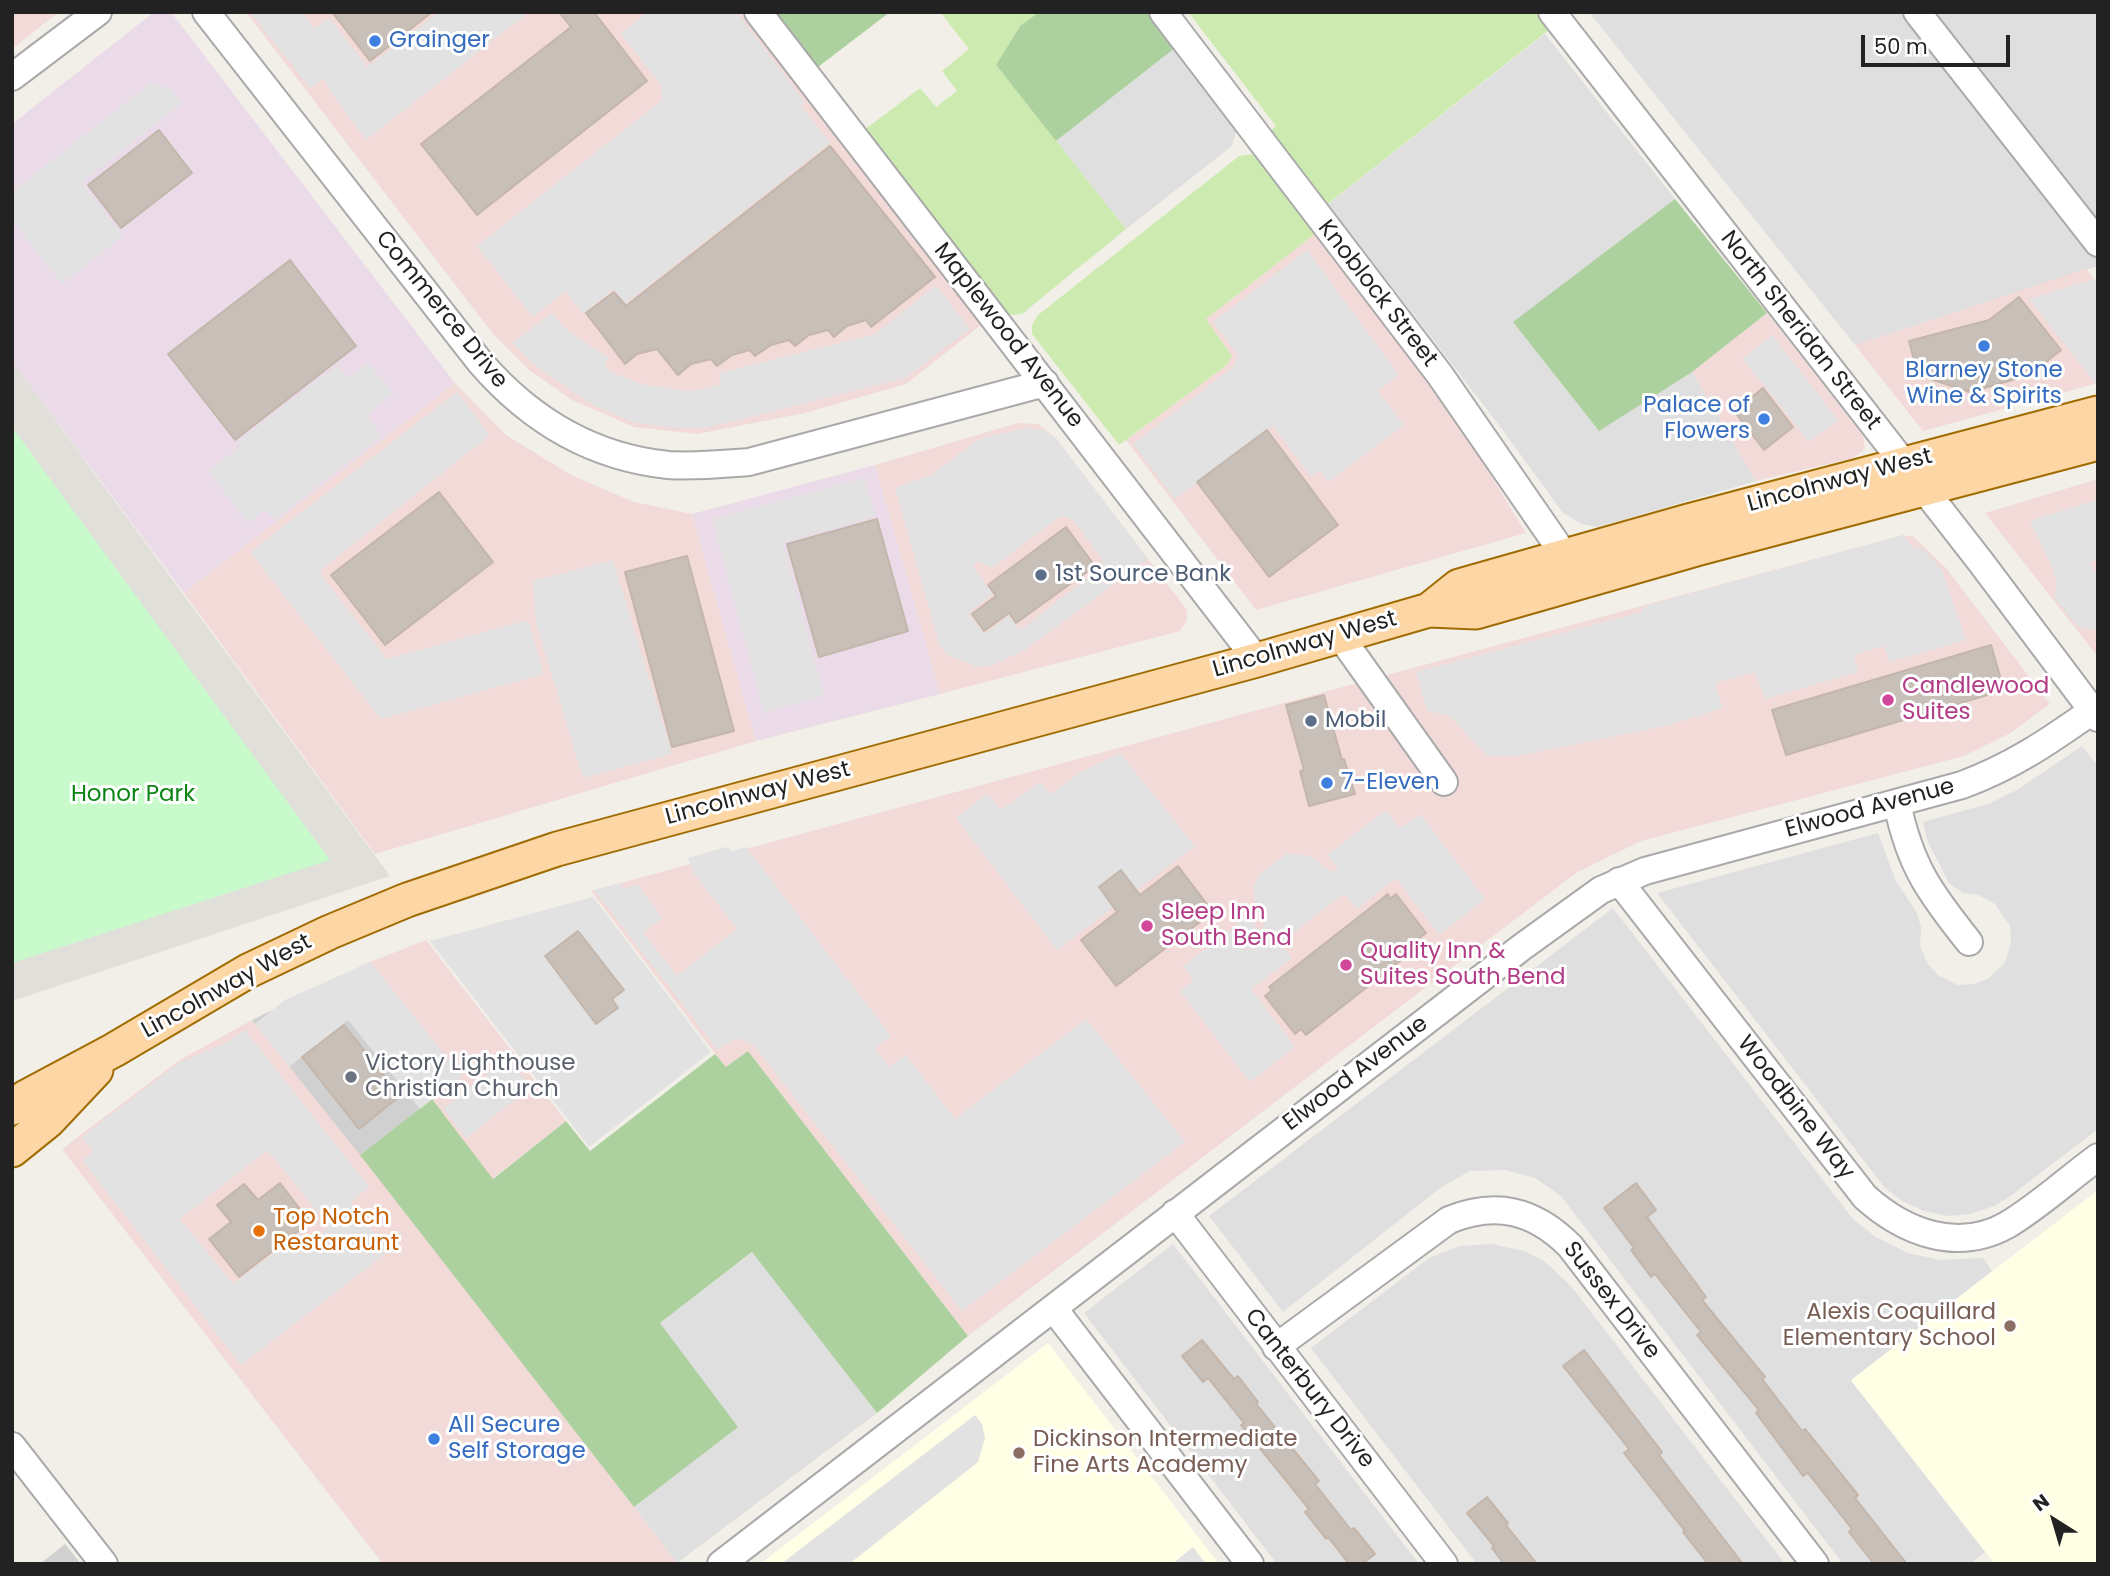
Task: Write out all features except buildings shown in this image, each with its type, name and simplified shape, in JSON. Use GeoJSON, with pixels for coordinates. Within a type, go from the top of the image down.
{"type":"FeatureCollection","features":[{"type":"Feature","properties":{"kind":"main road","name":"Lincolnway West"},"geometry":{"type":"LineString","coordinates":[[1574,569],[1903,464],[2098,413]]}},
{"type":"Feature","properties":{"kind":"main road","name":"Lincolnway West"},"geometry":{"type":"LineString","coordinates":[[12,1108],[26,1097],[114,1050],[248,971],[330,932],[407,900],[557,849],[1340,636],[1429,610],[1459,586],[1574,569],[1924,489],[2098,443]]}},
{"type":"Feature","properties":{"kind":"main road","name":"Lincolnway West"},"geometry":{"type":"LineString","coordinates":[[12,1150],[48,1121],[114,1050]]}},
{"type":"Feature","properties":{"kind":"street"},"geometry":{"type":"LineString","coordinates":[[12,87],[21,72],[98,12]]}},
{"type":"Feature","properties":{"kind":"street","name":"Commerce Drive"},"geometry":{"type":"LineString","coordinates":[[206,12],[505,391],[538,417],[601,450],[668,465],[703,466],[748,462],[1045,383]]}},
{"type":"Feature","properties":{"kind":"street","name":"Maplewood Avenue"},"geometry":{"type":"LineString","coordinates":[[758,12],[1257,660]]}},
{"type":"Feature","properties":{"kind":"street","name":"Knoblock Street"},"geometry":{"type":"LineString","coordinates":[[1163,12],[1440,375],[1574,569]]}},
{"type":"Feature","properties":{"kind":"street","name":"North Sheridan Street"},"geometry":{"type":"LineString","coordinates":[[1552,12],[1924,489],[2095,714]]}},
{"type":"Feature","properties":{"kind":"street"},"geometry":{"type":"LineString","coordinates":[[1917,12],[2098,243]]}},
{"type":"Feature","properties":{"kind":"street"},"geometry":{"type":"LineString","coordinates":[[1340,636],[1444,782]]}},
{"type":"Feature","properties":{"kind":"street","name":"Elwood Avenue"},"geometry":{"type":"LineString","coordinates":[[721,1564],[1522,947],[1601,890],[1645,871],[1962,785],[2025,757],[2095,714]]}},
{"type":"Feature","properties":{"kind":"street"},"geometry":{"type":"LineString","coordinates":[[1897,803],[1918,872],[1969,943]]}},
{"type":"Feature","properties":{"kind":"street","name":"Woodbine Way"},"geometry":{"type":"LineString","coordinates":[[1619,881],[1864,1197],[1902,1226],[1924,1234],[1948,1238],[1988,1234],[2023,1214],[2098,1157]]}},
{"type":"Feature","properties":{"kind":"street","name":"Sussex Drive"},"geometry":{"type":"LineString","coordinates":[[1276,1347],[1450,1220],[1477,1211],[1497,1209],[1520,1213],[1540,1222],[1570,1246],[1815,1564]]}},
{"type":"Feature","properties":{"kind":"street","name":"Canterbury Drive"},"geometry":{"type":"LineString","coordinates":[[1175,1213],[1444,1564]]}},
{"type":"Feature","properties":{"kind":"street"},"geometry":{"type":"LineString","coordinates":[[1054,1309],[1250,1564]]}},
{"type":"Feature","properties":{"kind":"street"},"geometry":{"type":"LineString","coordinates":[[12,1447],[104,1564]]}},
{"type":"Feature","properties":{"kind":"shaded area"},"geometry":{"type":"Polygon","coordinates":[[[12,12],[59,12],[12,49],[12,12]]]}},
{"type":"Feature","properties":{"kind":"shaded area"},"geometry":{"type":"Polygon","coordinates":[[[154,12],[171,12],[455,383],[184,593],[12,361],[12,124],[154,12]]]}},
{"type":"Feature","properties":{"kind":"shaded area"},"geometry":{"type":"Polygon","coordinates":[[[246,12],[743,12],[981,325],[906,384],[805,413],[697,434],[634,427],[572,400],[529,370],[493,334],[246,12]]]}},
{"type":"Feature","properties":{"kind":"shaded area"},"geometry":{"type":"Polygon","coordinates":[[[250,12],[302,12],[314,28],[329,18],[367,67],[439,12],[529,12],[366,140],[323,78],[310,88],[250,12]]]}},
{"type":"Feature","properties":{"kind":"shaded area"},"geometry":{"type":"Polygon","coordinates":[[[648,12],[736,12],[805,102],[801,106],[830,143],[625,304],[614,289],[583,314],[566,291],[533,317],[477,246],[662,100],[661,85],[621,34],[648,12]]]}},
{"type":"Feature","properties":{"kind":"shaded area"},"geometry":{"type":"Polygon","coordinates":[[[1589,12],[2098,12],[2098,266],[1855,345],[1589,12]]]}},
{"type":"Feature","properties":{"kind":"shaded area"},"geometry":{"type":"Polygon","coordinates":[[[1545,34],[1675,199],[1514,322],[1598,430],[1692,372],[1756,481],[1597,527],[1582,524],[1563,513],[1499,425],[1328,204],[1545,34]]]}},
{"type":"Feature","properties":{"kind":"shaded area"},"geometry":{"type":"Polygon","coordinates":[[[1175,48],[1237,129],[1232,146],[1126,229],[1056,141],[1175,48]]]}},
{"type":"Feature","properties":{"kind":"shaded area"},"geometry":{"type":"Polygon","coordinates":[[[152,82],[171,89],[181,104],[82,182],[123,236],[62,284],[12,220],[12,192],[152,82]]]}},
{"type":"Feature","properties":{"kind":"shaded area"},"geometry":{"type":"Polygon","coordinates":[[[1316,233],[1442,396],[1526,533],[1256,610],[1126,440],[1227,365],[1232,355],[1205,320],[1316,233]]]}},
{"type":"Feature","properties":{"kind":"shaded area"},"geometry":{"type":"Polygon","coordinates":[[[1307,250],[1399,375],[1378,391],[1404,425],[1328,482],[1320,471],[1311,477],[1273,426],[1175,499],[1133,444],[1232,368],[1238,356],[1213,322],[1307,250]]]}},
{"type":"Feature","properties":{"kind":"shaded area"},"geometry":{"type":"Polygon","coordinates":[[[2086,269],[2098,284],[2098,383],[1923,431],[1855,345],[2086,269]]]}},
{"type":"Feature","properties":{"kind":"shaded area"},"geometry":{"type":"Polygon","coordinates":[[[2094,279],[2098,284],[2096,384],[2029,299],[2094,279]]]}},
{"type":"Feature","properties":{"kind":"shaded area"},"geometry":{"type":"Polygon","coordinates":[[[936,285],[970,329],[905,378],[706,428],[672,428],[633,422],[593,405],[533,364],[512,343],[552,313],[568,331],[609,358],[605,365],[608,371],[641,384],[683,391],[698,390],[719,385],[719,373],[875,334],[936,285]]]}},
{"type":"Feature","properties":{"kind":"shaded area"},"geometry":{"type":"Polygon","coordinates":[[[1767,313],[1863,436],[1865,449],[1853,458],[1756,481],[1692,372],[1767,313]]]}},
{"type":"Feature","properties":{"kind":"shaded area"},"geometry":{"type":"Polygon","coordinates":[[[1772,335],[1838,420],[1809,442],[1743,359],[1772,335]]]}},
{"type":"Feature","properties":{"kind":"shaded area","name":"Honor Park"},"geometry":{"type":"Polygon","coordinates":[[[12,361],[390,876],[12,1001],[12,361]]]}},
{"type":"Feature","properties":{"kind":"shaded area"},"geometry":{"type":"Polygon","coordinates":[[[368,363],[393,393],[367,416],[382,436],[274,520],[265,509],[248,523],[208,471],[240,447],[237,442],[337,365],[348,378],[368,363]]]}},
{"type":"Feature","properties":{"kind":"shaded area"},"geometry":{"type":"Polygon","coordinates":[[[455,383],[506,435],[573,476],[634,502],[692,514],[756,741],[375,854],[184,593],[455,383]]]}},
{"type":"Feature","properties":{"kind":"shaded area"},"geometry":{"type":"Polygon","coordinates":[[[457,392],[490,435],[321,570],[321,575],[387,659],[528,620],[544,674],[381,719],[250,552],[457,392]]]}},
{"type":"Feature","properties":{"kind":"shaded area"},"geometry":{"type":"Polygon","coordinates":[[[1018,423],[1038,424],[1055,437],[1187,610],[1187,620],[1180,631],[940,694],[875,465],[1018,423]]]}},
{"type":"Feature","properties":{"kind":"shaded area"},"geometry":{"type":"Polygon","coordinates":[[[1024,428],[1043,430],[1055,437],[1148,559],[1025,650],[993,665],[978,667],[951,657],[940,647],[895,488],[931,475],[979,439],[1024,428]],[[1064,516],[1059,517],[992,568],[978,561],[974,564],[974,568],[993,594],[968,613],[984,634],[1009,616],[1018,628],[1023,628],[1102,567],[1101,558],[1074,521],[1064,516]]]}},
{"type":"Feature","properties":{"kind":"shaded area"},"geometry":{"type":"Polygon","coordinates":[[[875,465],[940,694],[756,741],[692,514],[875,465]]]}},
{"type":"Feature","properties":{"kind":"shaded area"},"geometry":{"type":"Polygon","coordinates":[[[864,478],[876,516],[783,543],[824,695],[764,713],[712,519],[864,478]]]}},
{"type":"Feature","properties":{"kind":"shaded area"},"geometry":{"type":"Polygon","coordinates":[[[2098,479],[2098,657],[1985,513],[2098,479]]]}},
{"type":"Feature","properties":{"kind":"shaded area"},"geometry":{"type":"Polygon","coordinates":[[[2098,499],[2098,558],[2090,564],[2098,575],[2098,631],[2077,626],[2054,597],[2057,583],[2052,567],[2030,521],[2098,499]]]}},
{"type":"Feature","properties":{"kind":"shaded area"},"geometry":{"type":"Polygon","coordinates":[[[1903,535],[1914,537],[1946,568],[2050,704],[2009,734],[1964,756],[1641,841],[1576,873],[968,1336],[748,1051],[726,1068],[591,891],[1903,535]]]}},
{"type":"Feature","properties":{"kind":"shaded area"},"geometry":{"type":"Polygon","coordinates":[[[1903,535],[1914,548],[1923,548],[1942,570],[1966,640],[1890,662],[1884,646],[1854,656],[1858,672],[1765,699],[1755,672],[1719,682],[1716,687],[1723,708],[1670,725],[1517,756],[1487,756],[1451,717],[1427,710],[1416,672],[1642,612],[1642,607],[1903,535]]]}},
{"type":"Feature","properties":{"kind":"shaded area"},"geometry":{"type":"Polygon","coordinates":[[[613,560],[672,754],[583,778],[536,623],[533,581],[613,560]]]}},
{"type":"Feature","properties":{"kind":"shaded area"},"geometry":{"type":"Polygon","coordinates":[[[2082,746],[2098,766],[2098,1129],[1994,1206],[1970,1214],[1948,1216],[1924,1211],[1902,1201],[1885,1188],[1657,893],[1878,833],[1896,881],[1917,913],[1921,927],[1920,945],[1927,963],[1939,976],[1958,985],[1975,984],[1989,978],[2004,964],[2011,944],[2010,926],[1995,904],[1978,895],[1963,893],[1949,883],[1927,840],[1923,822],[1988,804],[2017,790],[2082,746]]]}},
{"type":"Feature","properties":{"kind":"shaded area"},"geometry":{"type":"Polygon","coordinates":[[[1120,753],[1195,846],[1057,950],[956,818],[987,794],[1001,810],[1040,782],[1051,794],[1082,771],[1120,753]]]}},
{"type":"Feature","properties":{"kind":"shaded area"},"geometry":{"type":"Polygon","coordinates":[[[1386,810],[1398,826],[1402,827],[1420,814],[1485,899],[1439,935],[1396,878],[1357,909],[1345,894],[1340,896],[1282,942],[1292,958],[1251,989],[1295,1047],[1250,1082],[1180,991],[1194,980],[1183,966],[1248,916],[1259,930],[1265,926],[1255,908],[1254,887],[1258,876],[1286,854],[1306,855],[1333,873],[1338,868],[1327,855],[1386,810]]]}},
{"type":"Feature","properties":{"kind":"shaded area"},"geometry":{"type":"Polygon","coordinates":[[[727,847],[732,851],[746,847],[891,1036],[875,1049],[889,1067],[906,1055],[955,1119],[1086,1019],[1185,1142],[962,1311],[755,1047],[741,1039],[732,1040],[718,1050],[594,890],[620,883],[622,888],[638,885],[662,918],[643,933],[677,976],[737,929],[695,875],[688,858],[727,847]]]}},
{"type":"Feature","properties":{"kind":"shaded area"},"geometry":{"type":"Polygon","coordinates":[[[593,897],[711,1052],[589,1147],[430,941],[593,897]],[[579,931],[545,957],[596,1024],[618,1008],[612,999],[623,990],[579,931]]]}},
{"type":"Feature","properties":{"kind":"shaded area"},"geometry":{"type":"Polygon","coordinates":[[[1613,908],[1853,1219],[1876,1237],[1908,1253],[1940,1260],[1983,1258],[1992,1271],[1851,1381],[1985,1552],[1970,1564],[1843,1564],[1561,1196],[1535,1178],[1505,1170],[1470,1171],[1440,1188],[1283,1312],[1209,1216],[1613,908]]]}},
{"type":"Feature","properties":{"kind":"shaded area"},"geometry":{"type":"Polygon","coordinates":[[[426,940],[566,1121],[492,1179],[432,1099],[461,1077],[370,962],[426,940]]]}},
{"type":"Feature","properties":{"kind":"shaded area"},"geometry":{"type":"Polygon","coordinates":[[[370,962],[462,1076],[360,1155],[252,1020],[370,962]]]}},
{"type":"Feature","properties":{"kind":"shaded area"},"geometry":{"type":"Polygon","coordinates":[[[370,962],[462,1076],[420,1109],[348,1020],[289,1067],[255,1024],[285,1000],[370,962]]]}},
{"type":"Feature","properties":{"kind":"shaded area"},"geometry":{"type":"Polygon","coordinates":[[[252,1020],[419,1228],[677,1563],[383,1564],[62,1149],[178,1061],[252,1020]]]}},
{"type":"Feature","properties":{"kind":"shaded area"},"geometry":{"type":"Polygon","coordinates":[[[245,1030],[369,1187],[350,1203],[389,1251],[241,1365],[82,1160],[93,1151],[82,1137],[180,1062],[228,1042],[245,1030]],[[267,1150],[180,1219],[233,1284],[300,1233],[309,1243],[330,1227],[267,1150]]]}},
{"type":"Feature","properties":{"kind":"shaded area"},"geometry":{"type":"Polygon","coordinates":[[[508,1058],[531,1087],[466,1138],[443,1108],[508,1058]]]}},
{"type":"Feature","properties":{"kind":"shaded area","name":"Alexis Coquillard Elementary School"},"geometry":{"type":"Polygon","coordinates":[[[2098,1190],[2098,1564],[1995,1564],[1851,1380],[2098,1190]]]}},
{"type":"Feature","properties":{"kind":"shaded area"},"geometry":{"type":"Polygon","coordinates":[[[1173,1244],[1419,1564],[1277,1564],[1084,1313],[1173,1244]]]}},
{"type":"Feature","properties":{"kind":"shaded area"},"geometry":{"type":"Polygon","coordinates":[[[1492,1244],[1524,1251],[1544,1261],[1571,1286],[1785,1564],[1477,1564],[1311,1348],[1429,1258],[1460,1246],[1492,1244]]]}},
{"type":"Feature","properties":{"kind":"shaded area"},"geometry":{"type":"Polygon","coordinates":[[[753,1252],[877,1413],[677,1563],[634,1507],[737,1427],[660,1323],[753,1252]]]}},
{"type":"Feature","properties":{"kind":"shaded area","name":"Dickinson Intermediate Fine Arts Academy"},"geometry":{"type":"Polygon","coordinates":[[[1048,1343],[1219,1564],[760,1564],[1048,1343]]]}},
{"type":"Feature","properties":{"kind":"shaded area"},"geometry":{"type":"Polygon","coordinates":[[[975,1415],[982,1424],[985,1438],[978,1462],[849,1564],[781,1564],[975,1415]]]}},
{"type":"Feature","properties":{"kind":"shaded area"},"geometry":{"type":"Polygon","coordinates":[[[65,1544],[81,1564],[40,1564],[65,1544]]]}},
{"type":"Feature","properties":{"kind":"shaded area"},"geometry":{"type":"Polygon","coordinates":[[[1193,1547],[1206,1564],[1172,1564],[1193,1547]]]}},
{"type":"Feature","properties":{"kind":"green space"},"geometry":{"type":"Polygon","coordinates":[[[775,12],[890,12],[818,67],[775,12]]]}},
{"type":"Feature","properties":{"kind":"green space"},"geometry":{"type":"Polygon","coordinates":[[[940,12],[1039,12],[1020,26],[996,65],[1126,229],[1022,314],[1011,315],[1003,309],[864,130],[920,88],[936,107],[957,91],[942,71],[969,49],[940,12]]]}},
{"type":"Feature","properties":{"kind":"green space"},"geometry":{"type":"Polygon","coordinates":[[[1039,12],[1148,12],[1175,48],[1056,141],[996,65],[1020,26],[1039,12]]]}},
{"type":"Feature","properties":{"kind":"green space"},"geometry":{"type":"Polygon","coordinates":[[[1188,12],[1535,12],[1549,30],[1325,206],[1269,132],[1276,126],[1188,12]]]}},
{"type":"Feature","properties":{"kind":"green space"},"geometry":{"type":"Polygon","coordinates":[[[1261,155],[1316,233],[1206,319],[1232,356],[1227,365],[1119,445],[1032,334],[1032,325],[1038,315],[1239,156],[1261,155]]]}},
{"type":"Feature","properties":{"kind":"green space"},"geometry":{"type":"Polygon","coordinates":[[[1675,199],[1767,313],[1692,372],[1599,431],[1513,322],[1675,199]]]}},
{"type":"Feature","properties":{"kind":"green space","name":"Honor Park"},"geometry":{"type":"Polygon","coordinates":[[[12,427],[330,860],[12,963],[12,427]]]}},
{"type":"Feature","properties":{"kind":"green space"},"geometry":{"type":"Polygon","coordinates":[[[748,1051],[968,1336],[877,1413],[752,1252],[660,1323],[738,1427],[634,1507],[360,1155],[432,1099],[493,1179],[566,1121],[590,1151],[715,1054],[726,1067],[748,1051]]]}},
{"type":"Feature","properties":{"kind":"place","name":"Grainger"},"geometry":{"type":"Point","coordinates":[375,41]}},
{"type":"Feature","properties":{"kind":"place","name":"Blarney Stone Wine & Spirits"},"geometry":{"type":"Point","coordinates":[1984,346]}},
{"type":"Feature","properties":{"kind":"place","name":"Palace of Flowers"},"geometry":{"type":"Point","coordinates":[1764,419]}},
{"type":"Feature","properties":{"kind":"place","name":"1st Source Bank"},"geometry":{"type":"Point","coordinates":[1041,575]}},
{"type":"Feature","properties":{"kind":"place","name":"Candlewood Suites"},"geometry":{"type":"Point","coordinates":[1888,700]}},
{"type":"Feature","properties":{"kind":"place","name":"Mobil"},"geometry":{"type":"Point","coordinates":[1311,721]}},
{"type":"Feature","properties":{"kind":"place","name":"7-Eleven"},"geometry":{"type":"Point","coordinates":[1327,783]}},
{"type":"Feature","properties":{"kind":"place","name":"Sleep Inn South Bend"},"geometry":{"type":"Point","coordinates":[1147,926]}},
{"type":"Feature","properties":{"kind":"place","name":"Quality Inn & Suites South Bend"},"geometry":{"type":"Point","coordinates":[1346,965]}},
{"type":"Feature","properties":{"kind":"place","name":"Victory Lighthouse Christian Church"},"geometry":{"type":"Point","coordinates":[351,1077]}},
{"type":"Feature","properties":{"kind":"place","name":"Top Notch Restaraunt"},"geometry":{"type":"Point","coordinates":[259,1231]}},
{"type":"Feature","properties":{"kind":"place","name":"Alexis Coquillard Elementary School"},"geometry":{"type":"Point","coordinates":[2010,1326]}},
{"type":"Feature","properties":{"kind":"place","name":"All Secure Self Storage"},"geometry":{"type":"Point","coordinates":[434,1439]}},
{"type":"Feature","properties":{"kind":"place","name":"Dickinson Intermediate Fine Arts Academy"},"geometry":{"type":"Point","coordinates":[1019,1453]}}]}
